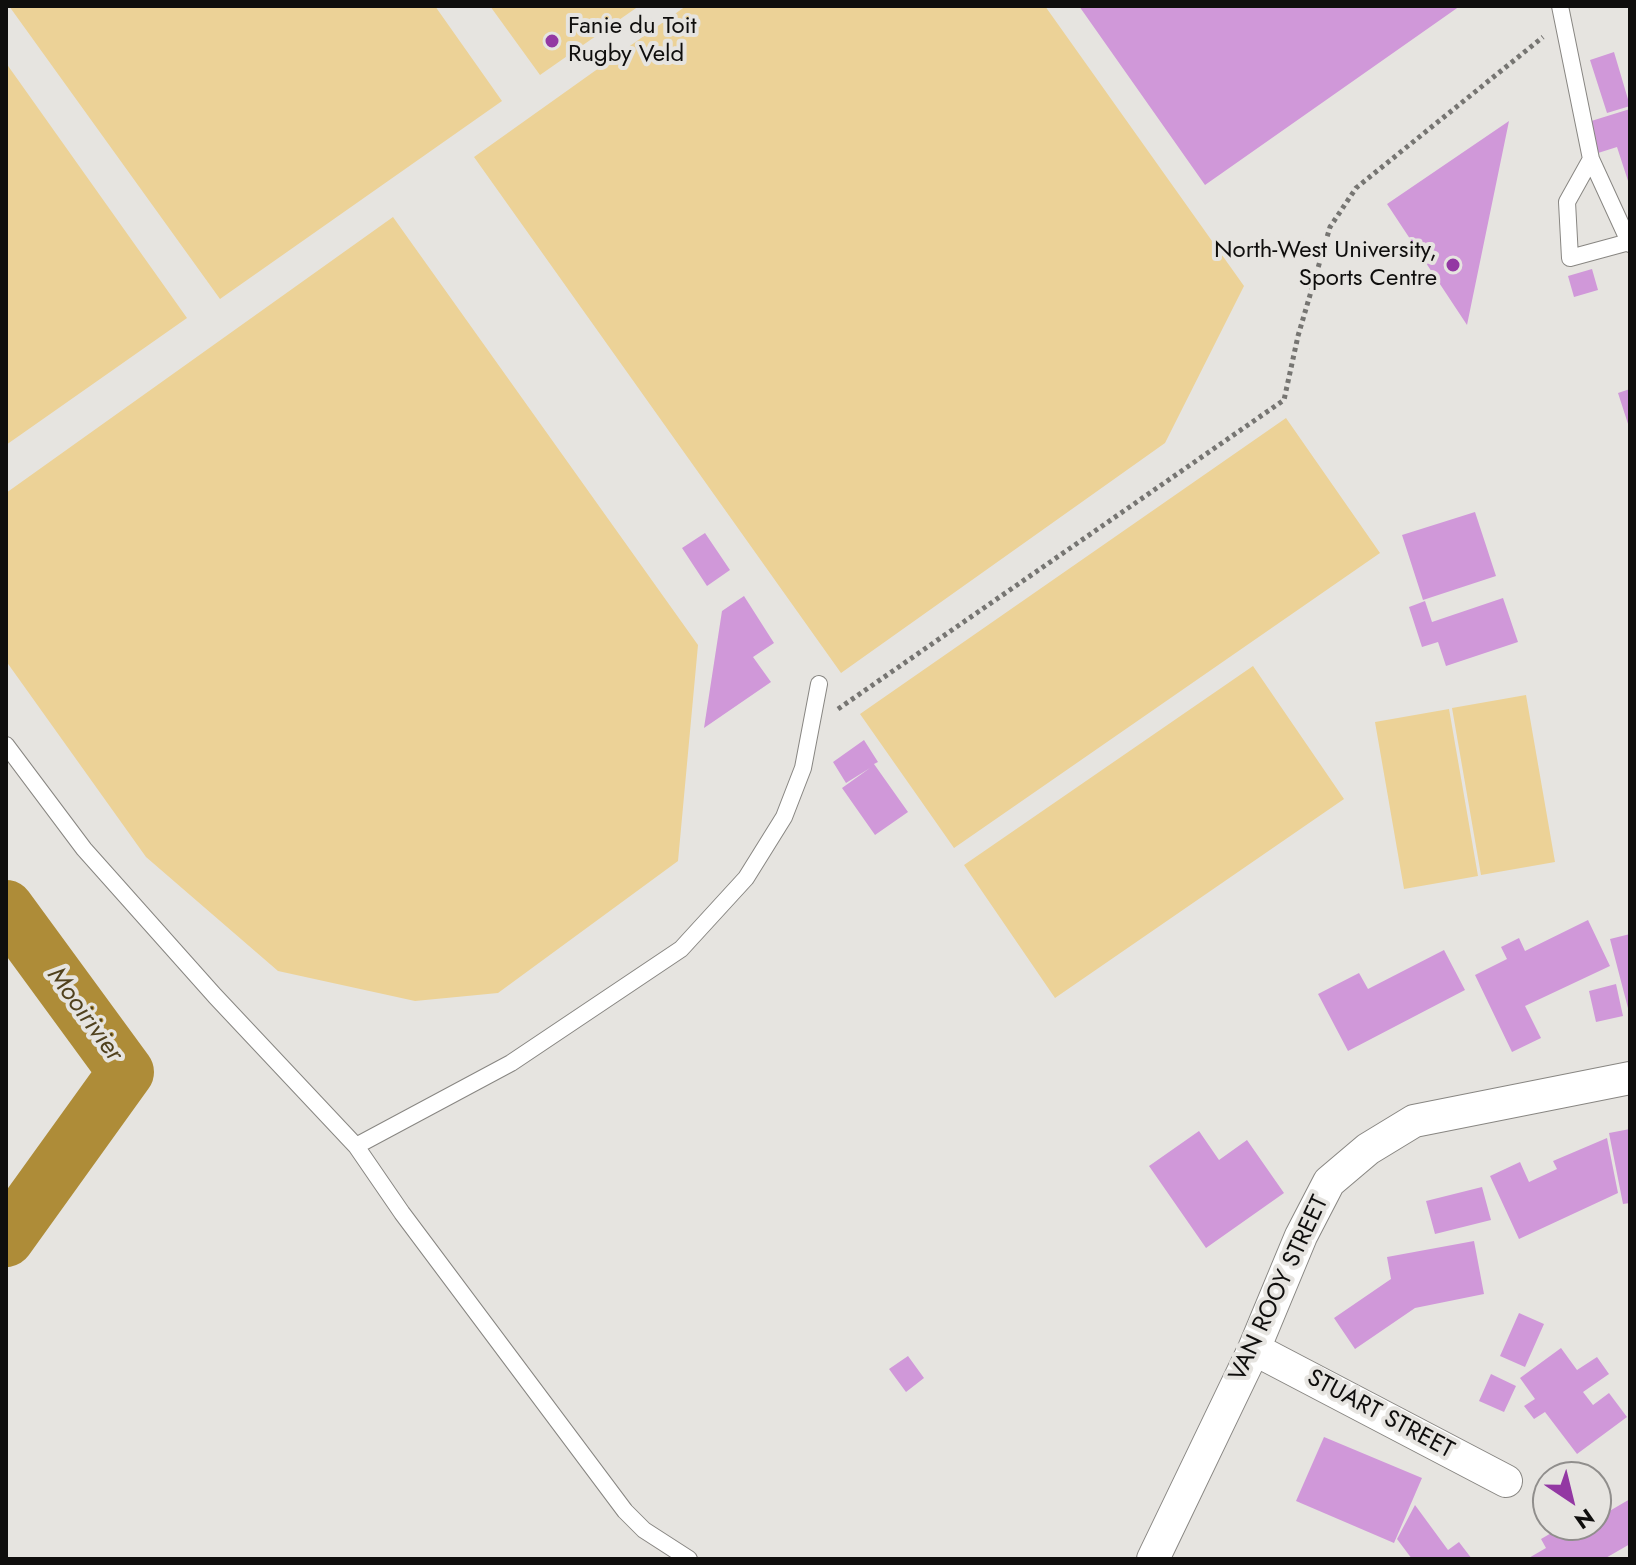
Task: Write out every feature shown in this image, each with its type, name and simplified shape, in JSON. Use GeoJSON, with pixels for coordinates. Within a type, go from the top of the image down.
{"type":"FeatureCollection","features":[{"type":"Feature","properties":{"kind":"street","name":"VAN ROOY STREET"},"geometry":{"type":"LineString","coordinates":[[1153,1559],[1254,1349],[1301,1236],[1329,1182],[1368,1149],[1414,1121],[1630,1078]]}},
{"type":"Feature","properties":{"kind":"street","name":"STUART STREET"},"geometry":{"type":"LineString","coordinates":[[1254,1349],[1506,1481]]}},
{"type":"Feature","properties":{"kind":"lane"},"geometry":{"type":"LineString","coordinates":[[1561,14],[1591,159],[1630,243],[1570,258],[1567,202],[1591,159]]}},
{"type":"Feature","properties":{"kind":"lane"},"geometry":{"type":"LineString","coordinates":[[356,1146],[511,1063],[681,949],[746,878],[784,817],[803,768],[819,684]]}},
{"type":"Feature","properties":{"kind":"lane"},"geometry":{"type":"LineString","coordinates":[[6,745],[84,849],[215,996],[356,1146],[402,1213],[625,1511],[644,1530],[689,1559]]}},
{"type":"Feature","properties":{"kind":"path"},"geometry":{"type":"LineString","coordinates":[[811,727],[1284,400],[1298,336],[1330,227],[1356,188],[1561,14]]}},
{"type":"Feature","properties":{"kind":"shaded area"},"geometry":{"type":"Polygon","coordinates":[[[9,6],[435,6],[502,101],[220,299],[9,6]]]}},
{"type":"Feature","properties":{"kind":"shaded area","name":"Fanie du Toit Rugby Veld"},"geometry":{"type":"Polygon","coordinates":[[[490,6],[639,6],[540,75],[490,6]]]}},
{"type":"Feature","properties":{"kind":"shaded area"},"geometry":{"type":"Polygon","coordinates":[[[686,6],[1045,6],[1244,286],[1165,443],[841,673],[474,157],[686,6]]]}},
{"type":"Feature","properties":{"kind":"shaded area"},"geometry":{"type":"Polygon","coordinates":[[[6,63],[187,318],[6,445],[6,63]]]}},
{"type":"Feature","properties":{"kind":"shaded area"},"geometry":{"type":"Polygon","coordinates":[[[393,217],[698,645],[678,861],[498,993],[415,1001],[278,971],[146,857],[6,661],[6,493],[393,217]]]}},
{"type":"Feature","properties":{"kind":"shaded area"},"geometry":{"type":"Polygon","coordinates":[[[1286,418],[1380,553],[954,848],[860,714],[1286,418]]]}},
{"type":"Feature","properties":{"kind":"shaded area"},"geometry":{"type":"Polygon","coordinates":[[[1253,666],[1344,799],[1055,998],[964,865],[1253,666]]]}},
{"type":"Feature","properties":{"kind":"shaded area"},"geometry":{"type":"Polygon","coordinates":[[[1526,695],[1555,862],[1481,875],[1452,708],[1526,695]]]}},
{"type":"Feature","properties":{"kind":"shaded area"},"geometry":{"type":"Polygon","coordinates":[[[1449,709],[1478,876],[1404,889],[1375,722],[1449,709]]]}},
{"type":"Feature","properties":{"kind":"building"},"geometry":{"type":"Polygon","coordinates":[[[1079,6],[1460,6],[1205,185],[1079,6]]]}},
{"type":"Feature","properties":{"kind":"building"},"geometry":{"type":"Polygon","coordinates":[[[1614,52],[1630,106],[1607,113],[1590,60],[1614,52]]]}},
{"type":"Feature","properties":{"kind":"building"},"geometry":{"type":"Polygon","coordinates":[[[1630,109],[1629,184],[1617,147],[1598,153],[1588,122],[1630,109]]]}},
{"type":"Feature","properties":{"kind":"building","name":"North-West University, Sports Centre"},"geometry":{"type":"Polygon","coordinates":[[[1509,121],[1467,325],[1387,204],[1509,121]]]}},
{"type":"Feature","properties":{"kind":"building"},"geometry":{"type":"Polygon","coordinates":[[[1592,269],[1598,290],[1574,297],[1568,276],[1592,269]]]}},
{"type":"Feature","properties":{"kind":"building"},"geometry":{"type":"Polygon","coordinates":[[[1630,389],[1630,427],[1629,427],[1618,393],[1630,389]]]}},
{"type":"Feature","properties":{"kind":"building"},"geometry":{"type":"Polygon","coordinates":[[[1475,512],[1496,576],[1423,600],[1402,535],[1475,512]]]}},
{"type":"Feature","properties":{"kind":"building"},"geometry":{"type":"Polygon","coordinates":[[[705,533],[730,570],[707,586],[682,548],[705,533]]]}},
{"type":"Feature","properties":{"kind":"building"},"geometry":{"type":"Polygon","coordinates":[[[744,596],[774,643],[753,657],[771,682],[704,728],[722,611],[744,596]]]}},
{"type":"Feature","properties":{"kind":"building"},"geometry":{"type":"Polygon","coordinates":[[[1503,598],[1518,642],[1446,666],[1438,642],[1422,647],[1409,607],[1425,601],[1432,622],[1503,598]]]}},
{"type":"Feature","properties":{"kind":"building"},"geometry":{"type":"Polygon","coordinates":[[[864,740],[878,762],[874,764],[908,812],[875,835],[842,788],[870,768],[846,783],[833,762],[864,740]]]}},
{"type":"Feature","properties":{"kind":"building"},"geometry":{"type":"Polygon","coordinates":[[[1588,920],[1610,966],[1525,1006],[1541,1038],[1512,1052],[1475,975],[1507,959],[1501,947],[1519,938],[1525,951],[1588,920]]]}},
{"type":"Feature","properties":{"kind":"building"},"geometry":{"type":"Polygon","coordinates":[[[1630,934],[1630,1012],[1629,1012],[1610,939],[1630,934]]]}},
{"type":"Feature","properties":{"kind":"building"},"geometry":{"type":"Polygon","coordinates":[[[1444,950],[1465,990],[1348,1051],[1318,994],[1359,973],[1368,989],[1444,950]]]}},
{"type":"Feature","properties":{"kind":"building"},"geometry":{"type":"Polygon","coordinates":[[[1616,984],[1623,1016],[1596,1022],[1589,991],[1616,984]]]}},
{"type":"Feature","properties":{"kind":"building"},"geometry":{"type":"Polygon","coordinates":[[[1630,1129],[1630,1203],[1623,1204],[1609,1133],[1630,1129]]]}},
{"type":"Feature","properties":{"kind":"building"},"geometry":{"type":"Polygon","coordinates":[[[1199,1131],[1219,1160],[1247,1140],[1284,1193],[1206,1248],[1149,1166],[1199,1131]]]}},
{"type":"Feature","properties":{"kind":"building"},"geometry":{"type":"Polygon","coordinates":[[[1607,1138],[1618,1193],[1519,1239],[1490,1176],[1520,1162],[1529,1182],[1557,1169],[1553,1161],[1607,1138]]]}},
{"type":"Feature","properties":{"kind":"building"},"geometry":{"type":"Polygon","coordinates":[[[1482,1187],[1491,1220],[1435,1234],[1426,1201],[1482,1187]]]}},
{"type":"Feature","properties":{"kind":"building"},"geometry":{"type":"Polygon","coordinates":[[[1474,1241],[1484,1294],[1415,1308],[1355,1349],[1334,1318],[1391,1279],[1387,1257],[1474,1241]]]}},
{"type":"Feature","properties":{"kind":"building"},"geometry":{"type":"Polygon","coordinates":[[[1519,1313],[1544,1324],[1525,1367],[1500,1356],[1519,1313]]]}},
{"type":"Feature","properties":{"kind":"building"},"geometry":{"type":"Polygon","coordinates":[[[1561,1348],[1577,1370],[1597,1357],[1609,1374],[1583,1392],[1593,1405],[1609,1393],[1627,1417],[1577,1454],[1545,1412],[1534,1419],[1524,1406],[1535,1399],[1520,1378],[1561,1348]]]}},
{"type":"Feature","properties":{"kind":"building"},"geometry":{"type":"Polygon","coordinates":[[[908,1356],[924,1378],[906,1392],[889,1369],[908,1356]]]}},
{"type":"Feature","properties":{"kind":"building"},"geometry":{"type":"Polygon","coordinates":[[[1491,1374],[1516,1386],[1504,1412],[1479,1401],[1491,1374]]]}},
{"type":"Feature","properties":{"kind":"building"},"geometry":{"type":"Polygon","coordinates":[[[1324,1437],[1422,1478],[1394,1543],[1296,1501],[1324,1437]]]}},
{"type":"Feature","properties":{"kind":"building"},"geometry":{"type":"Polygon","coordinates":[[[1630,1499],[1630,1544],[1604,1559],[1527,1559],[1546,1548],[1542,1541],[1612,1541],[1612,1510],[1630,1499]]]}},
{"type":"Feature","properties":{"kind":"building"},"geometry":{"type":"Polygon","coordinates":[[[1415,1505],[1448,1550],[1459,1542],[1472,1559],[1412,1559],[1397,1539],[1415,1505]]]}},
{"type":"Feature","properties":{"kind":"waterway","name":"Mooirivier"},"geometry":{"type":"LineString","coordinates":[[6,908],[126,1072],[6,1239]]}},
{"type":"Feature","properties":{"kind":"place","name":"Fanie du Toit Rugby Veld"},"geometry":{"type":"Point","coordinates":[552,41]}},
{"type":"Feature","properties":{"kind":"place","name":"North-West University, Sports Centre"},"geometry":{"type":"Point","coordinates":[1453,265]}}]}
